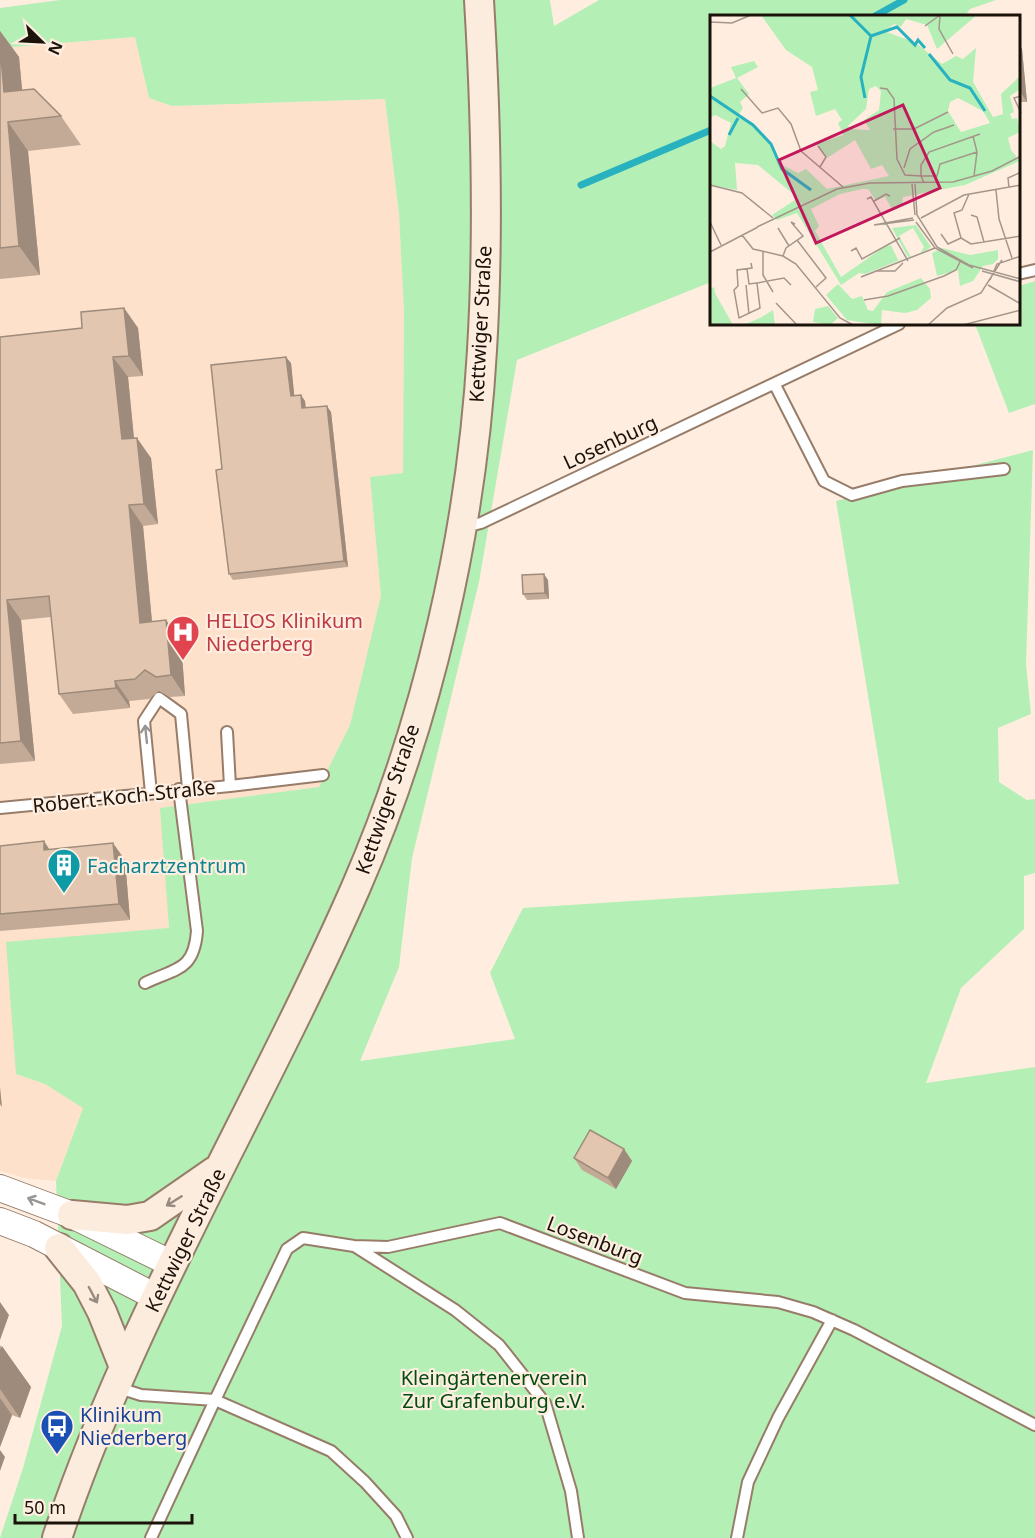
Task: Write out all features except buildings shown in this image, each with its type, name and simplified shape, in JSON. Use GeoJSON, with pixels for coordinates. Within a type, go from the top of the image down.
{"type":"FeatureCollection","features":[{"type":"Feature","properties":{"kind":"main road","name":"Kettwiger Straße"},"geometry":{"type":"LineString","coordinates":[[57,1538],[120,1377],[156,1297],[346,908],[395,786],[423,694],[460,529],[470,467],[482,350],[485,261],[483,64],[479,0]]}},
{"type":"Feature","properties":{"kind":"main road"},"geometry":{"type":"LineString","coordinates":[[72,1215],[127,1220],[150,1216],[221,1166]]}},
{"type":"Feature","properties":{"kind":"main road"},"geometry":{"type":"LineString","coordinates":[[59,1248],[87,1283],[102,1312],[120,1377]]}},
{"type":"Feature","properties":{"kind":"street"},"geometry":{"type":"LineString","coordinates":[[0,1188],[72,1215],[172,1264]]}},
{"type":"Feature","properties":{"kind":"street"},"geometry":{"type":"LineString","coordinates":[[0,1221],[156,1297]]}},
{"type":"Feature","properties":{"kind":"lane"},"geometry":{"type":"LineString","coordinates":[[1020,274],[1035,270]]}},
{"type":"Feature","properties":{"kind":"lane","name":"Losenburg"},"geometry":{"type":"LineString","coordinates":[[460,529],[481,522],[775,385],[895,326]]}},
{"type":"Feature","properties":{"kind":"lane"},"geometry":{"type":"LineString","coordinates":[[775,385],[824,481],[852,495],[902,481],[1004,469]]}},
{"type":"Feature","properties":{"kind":"lane"},"geometry":{"type":"LineString","coordinates":[[145,983],[183,967],[192,958],[197,932],[184,789],[181,714],[159,698],[144,721],[151,793]]}},
{"type":"Feature","properties":{"kind":"lane","name":"Robert-Koch-Straße"},"geometry":{"type":"LineString","coordinates":[[0,808],[230,786],[226,732]]}},
{"type":"Feature","properties":{"kind":"lane"},"geometry":{"type":"LineString","coordinates":[[230,786],[323,775]]}},
{"type":"Feature","properties":{"kind":"lane","name":"Losenburg"},"geometry":{"type":"LineString","coordinates":[[151,1538],[287,1249],[303,1239],[354,1246],[388,1247],[500,1223],[686,1293],[778,1302],[832,1320],[1035,1425]]}},
{"type":"Feature","properties":{"kind":"lane"},"geometry":{"type":"LineString","coordinates":[[354,1246],[454,1310],[499,1345],[544,1403],[570,1491],[578,1538]]}},
{"type":"Feature","properties":{"kind":"lane"},"geometry":{"type":"LineString","coordinates":[[737,1538],[748,1482],[778,1418],[832,1320]]}},
{"type":"Feature","properties":{"kind":"lane"},"geometry":{"type":"LineString","coordinates":[[120,1377],[141,1395],[214,1400],[331,1450],[396,1516],[406,1538]]}},
{"type":"Feature","properties":{"kind":"shaded area","name":"HELIOS Klinikum Niederberg"},"geometry":{"type":"Polygon","coordinates":[[[135,37],[149,98],[172,106],[385,99],[399,214],[404,311],[403,474],[370,477],[381,596],[350,725],[319,787],[161,808],[169,928],[16,1074],[45,1084],[83,1107],[56,1181],[25,1178],[0,1171],[0,48],[135,37]]]}},
{"type":"Feature","properties":{"kind":"green space","name":"Kleingärtenerverein Zur Grafenburg e.V."},"geometry":{"type":"Polygon","coordinates":[[[60,0],[550,0],[554,26],[599,0],[996,0],[970,9],[966,15],[710,15],[710,282],[517,360],[479,582],[412,858],[399,967],[360,1061],[515,1039],[490,973],[523,908],[899,884],[836,501],[1033,450],[1026,664],[1031,714],[998,728],[999,782],[1027,800],[1035,799],[1035,873],[1024,876],[1024,929],[961,988],[926,1083],[1035,1067],[1035,1538],[0,1538],[23,1468],[62,1326],[56,1181],[83,1108],[45,1084],[16,1074],[6,942],[169,928],[160,808],[319,787],[350,725],[381,596],[370,477],[403,473],[404,311],[399,214],[385,99],[172,106],[149,98],[135,37],[0,48],[0,8],[60,0]]]}},
{"type":"Feature","properties":{"kind":"green space"},"geometry":{"type":"Polygon","coordinates":[[[1035,281],[1035,404],[1009,413],[976,326],[1020,326],[1020,286],[1035,281]]]}},
{"type":"Feature","properties":{"kind":"waterway"},"geometry":{"type":"LineString","coordinates":[[877,15],[904,0]]}},
{"type":"Feature","properties":{"kind":"waterway"},"geometry":{"type":"LineString","coordinates":[[581,185],[710,130]]}},
{"type":"Feature","properties":{"kind":"place","name":"HELIOS Klinikum Niederberg"},"geometry":{"type":"Point","coordinates":[183,661]}},
{"type":"Feature","properties":{"kind":"place","name":"Facharztzentrum"},"geometry":{"type":"Point","coordinates":[64,894]}},
{"type":"Feature","properties":{"kind":"place","name":"Klinikum Niederberg"},"geometry":{"type":"Point","coordinates":[57,1455]}}]}
